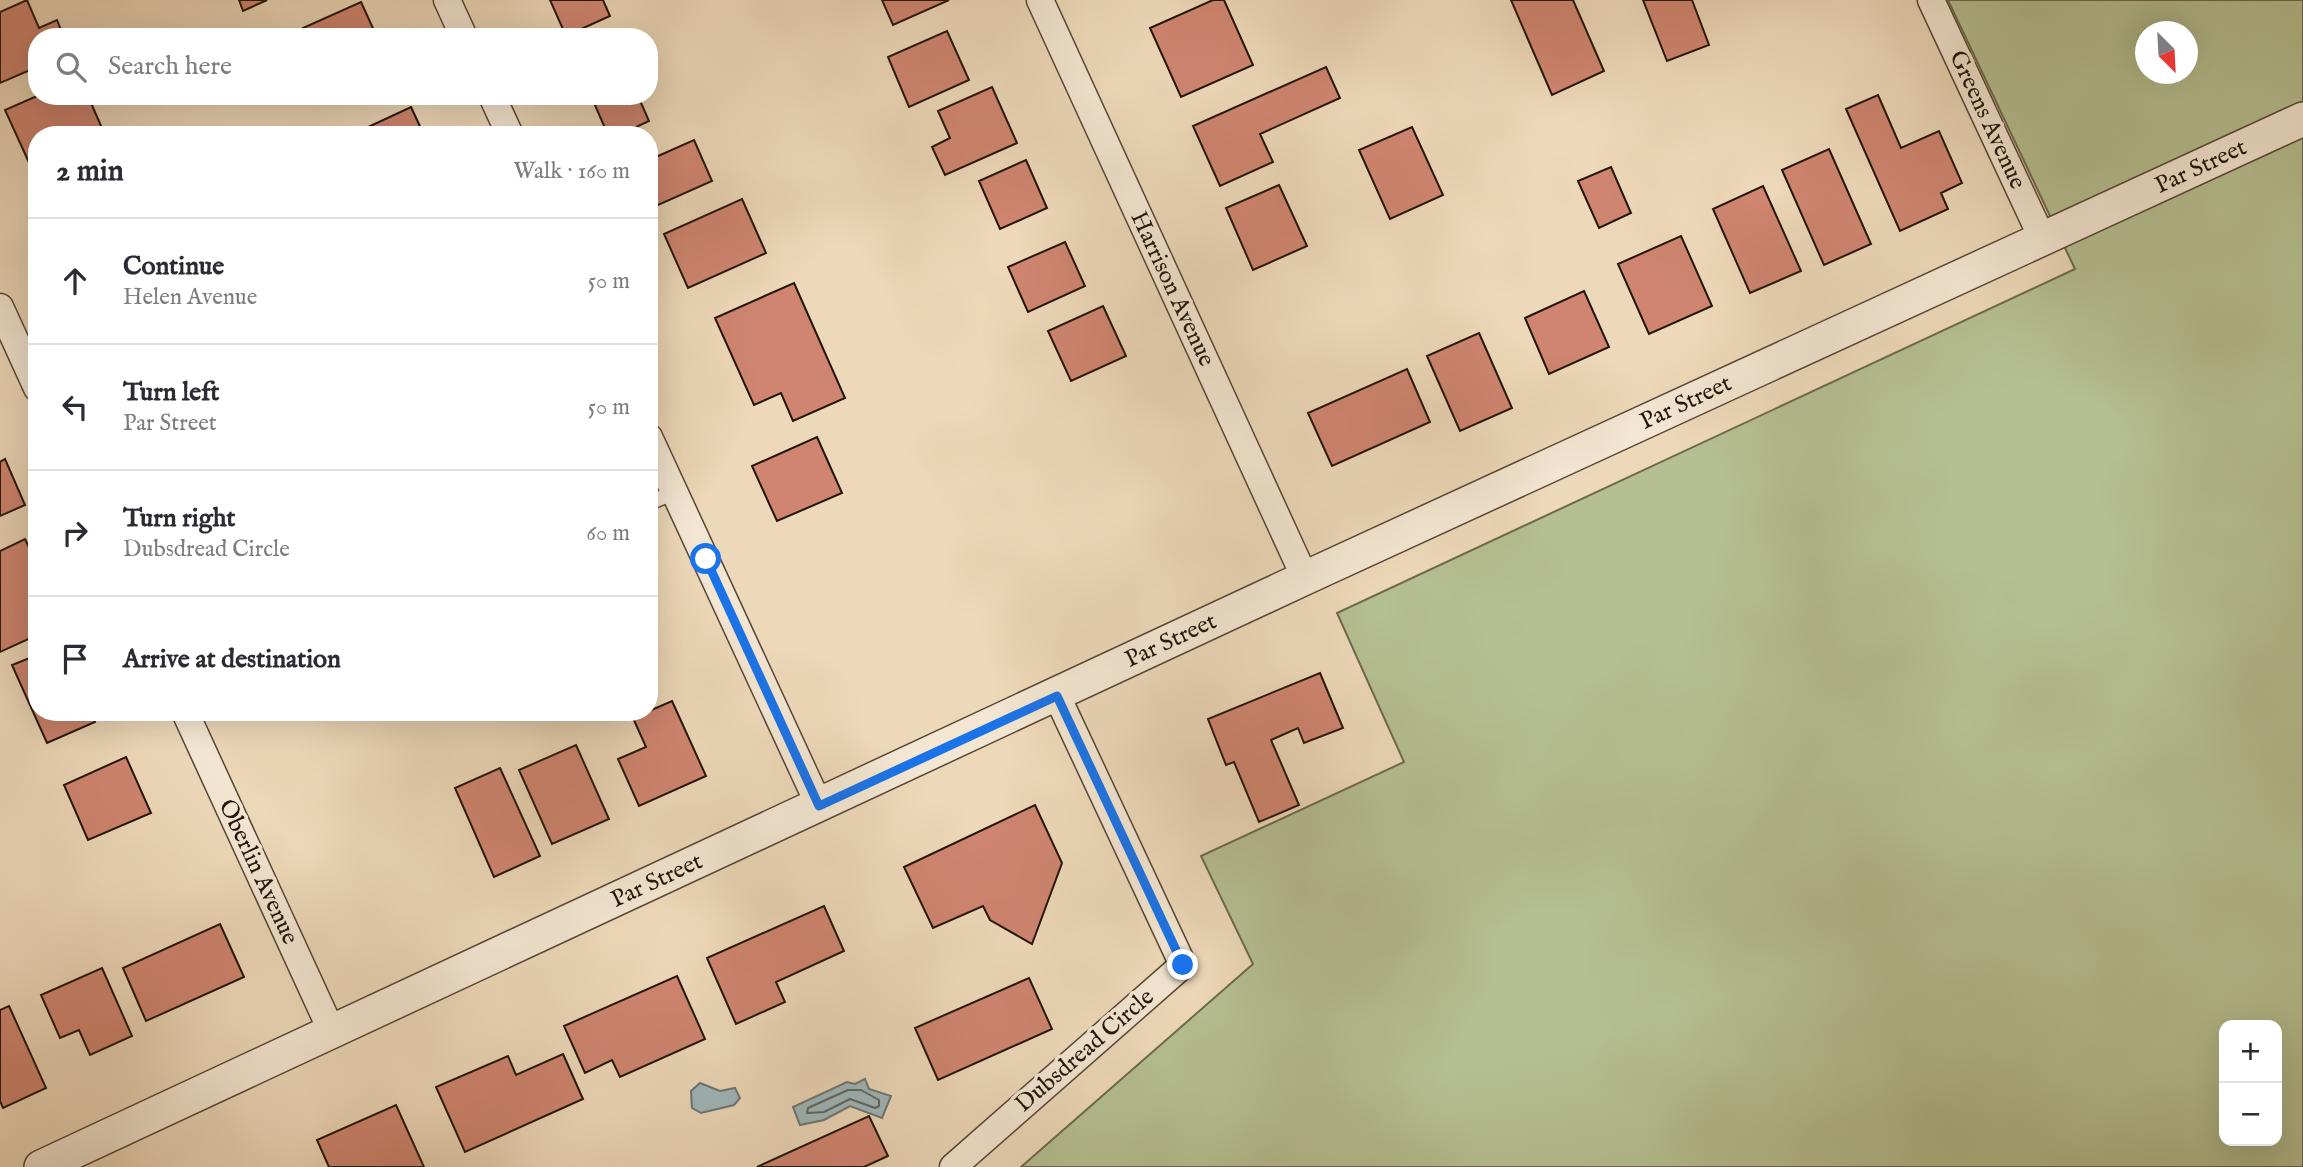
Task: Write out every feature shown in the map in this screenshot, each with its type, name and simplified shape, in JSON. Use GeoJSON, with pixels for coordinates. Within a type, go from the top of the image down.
{"type":"FeatureCollection","features":[{"type":"Feature","properties":{"kind":"street"},"geometry":{"type":"LineString","coordinates":[[447,0],[460,28]]}},
{"type":"Feature","properties":{"kind":"street","name":"Harrison Avenue"},"geometry":{"type":"LineString","coordinates":[[1040,0],[1305,578]]}},
{"type":"Feature","properties":{"kind":"street","name":"Greens Avenue"},"geometry":{"type":"LineString","coordinates":[[1931,0],[2043,240]]}},
{"type":"Feature","properties":{"kind":"street"},"geometry":{"type":"LineString","coordinates":[[496,105],[506,126]]}},
{"type":"Feature","properties":{"kind":"street","name":"Par Street"},"geometry":{"type":"LineString","coordinates":[[41,1167],[1057,696],[1305,578],[2303,120]]}},
{"type":"Feature","properties":{"kind":"street"},"geometry":{"type":"LineString","coordinates":[[0,307],[28,368]]}},
{"type":"Feature","properties":{"kind":"street"},"geometry":{"type":"LineString","coordinates":[[658,456],[819,806]]}},
{"type":"Feature","properties":{"kind":"street","name":"Dubsdread Circle"},"geometry":{"type":"LineString","coordinates":[[953,1167],[1183,965],[1057,696]]}},
{"type":"Feature","properties":{"kind":"street","name":"Oberlin Avenue"},"geometry":{"type":"LineString","coordinates":[[189,721],[331,1032]]}},
{"type":"Feature","properties":{"kind":"lane"},"geometry":{"type":"LineString","coordinates":[[658,499],[675,492]]}},
{"type":"Feature","properties":{"kind":"green space"},"geometry":{"type":"Polygon","coordinates":[[[1948,0],[2303,0],[2303,1167],[1021,1167],[1253,964],[1201,856],[1404,762],[1337,613],[2075,269],[1948,0]]]}},
{"type":"Feature","properties":{"kind":"water"},"geometry":{"type":"Polygon","coordinates":[[[865,1079],[869,1089],[891,1096],[882,1118],[850,1106],[824,1120],[800,1125],[793,1107],[847,1082],[855,1084],[865,1079]]]}},
{"type":"Feature","properties":{"kind":"water"},"geometry":{"type":"Polygon","coordinates":[[[700,1083],[720,1091],[735,1088],[740,1098],[734,1105],[701,1113],[692,1108],[691,1091],[700,1083]]]}},
{"type":"Feature","properties":{"kind":"building"},"geometry":{"type":"Polygon","coordinates":[[[27,0],[39,28],[28,28],[28,71],[0,83],[0,12],[27,0]]]}},
{"type":"Feature","properties":{"kind":"building"},"geometry":{"type":"Polygon","coordinates":[[[239,0],[267,0],[243,11],[239,0]]]}},
{"type":"Feature","properties":{"kind":"building"},"geometry":{"type":"Polygon","coordinates":[[[550,0],[603,0],[610,16],[584,28],[562,28],[550,0]]]}},
{"type":"Feature","properties":{"kind":"building"},"geometry":{"type":"Polygon","coordinates":[[[882,0],[949,0],[893,25],[882,0]]]}},
{"type":"Feature","properties":{"kind":"building"},"geometry":{"type":"Polygon","coordinates":[[[1213,0],[1224,0],[1253,65],[1181,97],[1150,28],[1213,0]]]}},
{"type":"Feature","properties":{"kind":"building"},"geometry":{"type":"Polygon","coordinates":[[[1511,0],[1573,0],[1604,71],[1552,95],[1511,0]]]}},
{"type":"Feature","properties":{"kind":"building"},"geometry":{"type":"Polygon","coordinates":[[[1643,0],[1692,0],[1709,45],[1667,61],[1643,0]]]}},
{"type":"Feature","properties":{"kind":"building"},"geometry":{"type":"Polygon","coordinates":[[[361,2],[373,28],[303,28],[361,2]]]}},
{"type":"Feature","properties":{"kind":"building"},"geometry":{"type":"Polygon","coordinates":[[[57,20],[60,28],[39,28],[57,20]]]}},
{"type":"Feature","properties":{"kind":"building"},"geometry":{"type":"Polygon","coordinates":[[[947,31],[969,80],[909,107],[888,57],[947,31]]]}},
{"type":"Feature","properties":{"kind":"building"},"geometry":{"type":"Polygon","coordinates":[[[1326,67],[1340,98],[1260,134],[1273,162],[1220,186],[1193,126],[1326,67]]]}},
{"type":"Feature","properties":{"kind":"building"},"geometry":{"type":"Polygon","coordinates":[[[992,87],[1017,143],[945,175],[932,147],[950,138],[938,111],[992,87]]]}},
{"type":"Feature","properties":{"kind":"building"},"geometry":{"type":"Polygon","coordinates":[[[1878,95],[1901,148],[1939,131],[1962,183],[1941,193],[1948,209],[1900,231],[1846,109],[1878,95]]]}},
{"type":"Feature","properties":{"kind":"building"},"geometry":{"type":"Polygon","coordinates":[[[28,100],[28,105],[92,105],[101,126],[28,126],[28,160],[5,110],[28,100]]]}},
{"type":"Feature","properties":{"kind":"building"},"geometry":{"type":"Polygon","coordinates":[[[595,105],[642,105],[649,121],[638,126],[604,126],[595,105]]]}},
{"type":"Feature","properties":{"kind":"building"},"geometry":{"type":"Polygon","coordinates":[[[411,107],[420,126],[370,126],[411,107]]]}},
{"type":"Feature","properties":{"kind":"building"},"geometry":{"type":"Polygon","coordinates":[[[1412,127],[1443,195],[1390,219],[1359,150],[1412,127]]]}},
{"type":"Feature","properties":{"kind":"building"},"geometry":{"type":"Polygon","coordinates":[[[694,140],[712,181],[658,205],[658,156],[694,140]]]}},
{"type":"Feature","properties":{"kind":"building"},"geometry":{"type":"Polygon","coordinates":[[[1829,149],[1871,244],[1824,265],[1782,170],[1829,149]]]}},
{"type":"Feature","properties":{"kind":"building"},"geometry":{"type":"Polygon","coordinates":[[[1026,160],[1047,208],[1000,229],[979,181],[1026,160]]]}},
{"type":"Feature","properties":{"kind":"building"},"geometry":{"type":"Polygon","coordinates":[[[1611,167],[1631,213],[1599,228],[1578,181],[1611,167]]]}},
{"type":"Feature","properties":{"kind":"building"},"geometry":{"type":"Polygon","coordinates":[[[1279,185],[1307,246],[1253,270],[1226,208],[1279,185]]]}},
{"type":"Feature","properties":{"kind":"building"},"geometry":{"type":"Polygon","coordinates":[[[1763,186],[1801,271],[1750,293],[1713,209],[1763,186]]]}},
{"type":"Feature","properties":{"kind":"building"},"geometry":{"type":"Polygon","coordinates":[[[742,199],[766,253],[688,288],[664,234],[742,199]]]}},
{"type":"Feature","properties":{"kind":"building"},"geometry":{"type":"Polygon","coordinates":[[[1681,236],[1712,306],[1649,334],[1618,264],[1681,236]]]}},
{"type":"Feature","properties":{"kind":"building"},"geometry":{"type":"Polygon","coordinates":[[[1065,242],[1085,286],[1028,312],[1008,267],[1065,242]]]}},
{"type":"Feature","properties":{"kind":"building"},"geometry":{"type":"Polygon","coordinates":[[[794,283],[845,398],[793,421],[781,393],[754,405],[715,318],[794,283]]]}},
{"type":"Feature","properties":{"kind":"building"},"geometry":{"type":"Polygon","coordinates":[[[1584,291],[1609,347],[1549,374],[1525,318],[1584,291]]]}},
{"type":"Feature","properties":{"kind":"building"},"geometry":{"type":"Polygon","coordinates":[[[1103,306],[1126,356],[1071,381],[1048,331],[1103,306]]]}},
{"type":"Feature","properties":{"kind":"building"},"geometry":{"type":"Polygon","coordinates":[[[1479,333],[1512,408],[1460,431],[1427,356],[1479,333]]]}},
{"type":"Feature","properties":{"kind":"building"},"geometry":{"type":"Polygon","coordinates":[[[1407,369],[1430,422],[1332,466],[1308,413],[1407,369]]]}},
{"type":"Feature","properties":{"kind":"building"},"geometry":{"type":"Polygon","coordinates":[[[817,437],[842,493],[777,521],[752,466],[817,437]]]}},
{"type":"Feature","properties":{"kind":"building"},"geometry":{"type":"Polygon","coordinates":[[[5,459],[25,505],[0,516],[0,462],[5,459]]]}},
{"type":"Feature","properties":{"kind":"building"},"geometry":{"type":"Polygon","coordinates":[[[25,539],[28,545],[28,639],[0,652],[0,551],[25,539]]]}},
{"type":"Feature","properties":{"kind":"building"},"geometry":{"type":"Polygon","coordinates":[[[28,659],[28,701],[12,665],[28,659]]]}},
{"type":"Feature","properties":{"kind":"building"},"geometry":{"type":"Polygon","coordinates":[[[1320,673],[1343,728],[1304,743],[1298,728],[1271,740],[1299,805],[1259,822],[1234,762],[1226,765],[1208,719],[1320,673]]]}},
{"type":"Feature","properties":{"kind":"building"},"geometry":{"type":"Polygon","coordinates":[[[672,701],[706,776],[639,806],[618,759],[646,747],[634,721],[658,721],[658,707],[672,701]]]}},
{"type":"Feature","properties":{"kind":"building"},"geometry":{"type":"Polygon","coordinates":[[[37,721],[95,721],[95,722],[47,743],[37,721]]]}},
{"type":"Feature","properties":{"kind":"building"},"geometry":{"type":"Polygon","coordinates":[[[576,745],[609,819],[552,844],[519,770],[576,745]]]}},
{"type":"Feature","properties":{"kind":"building"},"geometry":{"type":"Polygon","coordinates":[[[126,757],[151,813],[88,840],[64,785],[126,757]]]}},
{"type":"Feature","properties":{"kind":"building"},"geometry":{"type":"Polygon","coordinates":[[[500,768],[540,856],[494,877],[455,788],[500,768]]]}},
{"type":"Feature","properties":{"kind":"building"},"geometry":{"type":"Polygon","coordinates":[[[1035,805],[1062,863],[1032,944],[990,920],[983,906],[933,928],[904,867],[1035,805]]]}},
{"type":"Feature","properties":{"kind":"building"},"geometry":{"type":"Polygon","coordinates":[[[824,906],[844,951],[776,982],[785,1002],[736,1024],[707,958],[824,906]]]}},
{"type":"Feature","properties":{"kind":"building"},"geometry":{"type":"Polygon","coordinates":[[[220,924],[244,977],[146,1021],[123,968],[220,924]]]}},
{"type":"Feature","properties":{"kind":"building"},"geometry":{"type":"Polygon","coordinates":[[[102,968],[132,1036],[90,1055],[79,1030],[60,1038],[41,995],[102,968]]]}},
{"type":"Feature","properties":{"kind":"building"},"geometry":{"type":"Polygon","coordinates":[[[677,976],[705,1039],[620,1077],[612,1060],[585,1073],[564,1026],[677,976]]]}},
{"type":"Feature","properties":{"kind":"building"},"geometry":{"type":"Polygon","coordinates":[[[1029,978],[1052,1029],[938,1080],[915,1028],[1029,978]]]}},
{"type":"Feature","properties":{"kind":"building"},"geometry":{"type":"Polygon","coordinates":[[[9,1006],[46,1088],[3,1108],[0,1101],[0,1010],[9,1006]]]}},
{"type":"Feature","properties":{"kind":"building"},"geometry":{"type":"Polygon","coordinates":[[[563,1054],[583,1099],[465,1152],[436,1087],[508,1056],[516,1075],[563,1054]]]}},
{"type":"Feature","properties":{"kind":"building"},"geometry":{"type":"Polygon","coordinates":[[[396,1105],[424,1167],[329,1167],[317,1140],[396,1105]]]}},
{"type":"Feature","properties":{"kind":"building"},"geometry":{"type":"Polygon","coordinates":[[[869,1116],[888,1156],[864,1167],[757,1167],[869,1116]]]}},
{"type":"Feature","properties":{"kind":"route"},"geometry":{"type":"LineString","coordinates":[[706,559],[819,806],[1057,696],[1183,965]]}}]}
